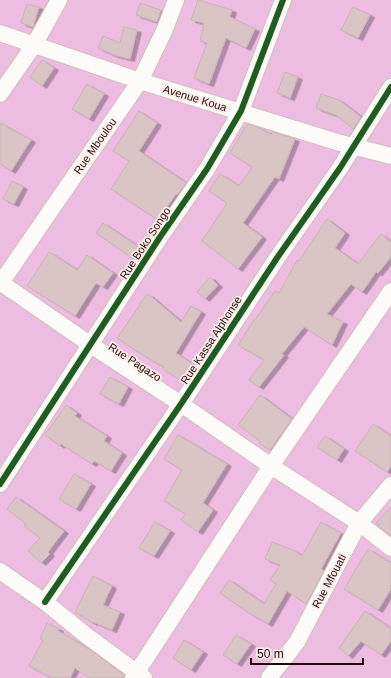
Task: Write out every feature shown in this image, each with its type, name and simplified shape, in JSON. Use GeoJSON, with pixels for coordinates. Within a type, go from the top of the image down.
{"type":"FeatureCollection","features":[{"type":"Feature","properties":{"kind":"street"},"geometry":{"type":"LineString","coordinates":[[0,94],[34,45],[59,0]]}},
{"type":"Feature","properties":{"kind":"street","name":"Rue Mboulou"},"geometry":{"type":"LineString","coordinates":[[0,283],[140,81],[165,29],[176,0]]}},
{"type":"Feature","properties":{"kind":"street","name":"Rue Boko Songo"},"geometry":{"type":"LineString","coordinates":[[0,484],[160,237],[207,169],[241,112],[283,0]]}},
{"type":"Feature","properties":{"kind":"street","name":"Avenue Koua"},"geometry":{"type":"LineString","coordinates":[[0,33],[140,81],[337,142],[391,156]]}},
{"type":"Feature","properties":{"kind":"street","name":"Rue Kassa Alphonse"},"geometry":{"type":"LineString","coordinates":[[45,602],[181,404],[277,258],[355,146],[391,87]]}},
{"type":"Feature","properties":{"kind":"street","name":"Rue Pagazo"},"geometry":{"type":"LineString","coordinates":[[0,283],[271,466],[359,523],[391,548]]}},
{"type":"Feature","properties":{"kind":"street"},"geometry":{"type":"LineString","coordinates":[[0,572],[45,602],[138,676],[271,466],[391,291]]}},
{"type":"Feature","properties":{"kind":"street","name":"Rue Mfouati"},"geometry":{"type":"LineString","coordinates":[[269,678],[297,642],[359,523],[391,485]]}},
{"type":"Feature","properties":{"kind":"shaded area"},"geometry":{"type":"Polygon","coordinates":[[[0,0],[391,0],[391,678],[0,678],[0,0]]]}},
{"type":"Feature","properties":{"kind":"building"},"geometry":{"type":"Polygon","coordinates":[[[198,0],[232,10],[230,17],[255,29],[246,48],[226,38],[209,84],[194,78],[207,43],[200,41],[204,23],[191,20],[198,0]]]}},
{"type":"Feature","properties":{"kind":"building"},"geometry":{"type":"Polygon","coordinates":[[[140,3],[161,10],[157,22],[136,15],[140,3]]]}},
{"type":"Feature","properties":{"kind":"building"},"geometry":{"type":"Polygon","coordinates":[[[27,4],[39,7],[33,27],[21,23],[27,4]]]}},
{"type":"Feature","properties":{"kind":"building"},"geometry":{"type":"Polygon","coordinates":[[[353,7],[370,15],[358,38],[341,30],[353,7]]]}},
{"type":"Feature","properties":{"kind":"building"},"geometry":{"type":"Polygon","coordinates":[[[124,27],[137,30],[130,59],[114,55],[98,48],[103,36],[120,43],[124,27]]]}},
{"type":"Feature","properties":{"kind":"building"},"geometry":{"type":"Polygon","coordinates":[[[42,60],[54,68],[42,86],[30,77],[42,60]]]}},
{"type":"Feature","properties":{"kind":"building"},"geometry":{"type":"Polygon","coordinates":[[[285,72],[298,77],[290,98],[277,93],[285,72]]]}},
{"type":"Feature","properties":{"kind":"building"},"geometry":{"type":"Polygon","coordinates":[[[87,84],[104,94],[89,119],[72,109],[87,84]]]}},
{"type":"Feature","properties":{"kind":"building"},"geometry":{"type":"Polygon","coordinates":[[[321,94],[339,100],[361,117],[353,129],[336,115],[316,108],[321,94]]]}},
{"type":"Feature","properties":{"kind":"building"},"geometry":{"type":"Polygon","coordinates":[[[139,111],[157,123],[139,151],[186,183],[177,195],[176,194],[158,220],[111,189],[129,161],[113,151],[139,111]]]}},
{"type":"Feature","properties":{"kind":"building"},"geometry":{"type":"Polygon","coordinates":[[[0,123],[31,140],[11,171],[0,164],[0,123]]]}},
{"type":"Feature","properties":{"kind":"building"},"geometry":{"type":"Polygon","coordinates":[[[247,124],[260,128],[271,135],[272,132],[295,139],[279,179],[275,177],[243,223],[262,237],[238,269],[202,241],[227,203],[209,191],[220,174],[239,186],[252,167],[230,153],[247,124]]]}},
{"type":"Feature","properties":{"kind":"building"},"geometry":{"type":"Polygon","coordinates":[[[12,181],[23,187],[14,204],[3,199],[12,181]]]}},
{"type":"Feature","properties":{"kind":"building"},"geometry":{"type":"Polygon","coordinates":[[[327,219],[345,233],[335,248],[358,264],[381,234],[391,242],[391,257],[378,273],[376,272],[362,292],[351,284],[327,314],[343,322],[332,345],[304,327],[282,354],[284,355],[259,387],[249,380],[264,360],[238,345],[275,291],[279,293],[297,260],[299,261],[327,219]]]}},
{"type":"Feature","properties":{"kind":"building"},"geometry":{"type":"Polygon","coordinates":[[[103,223],[139,247],[132,258],[96,233],[103,223]]]}},
{"type":"Feature","properties":{"kind":"building"},"geometry":{"type":"Polygon","coordinates":[[[49,252],[77,270],[87,255],[113,273],[103,287],[96,283],[75,316],[27,286],[49,252]]]}},
{"type":"Feature","properties":{"kind":"building"},"geometry":{"type":"Polygon","coordinates":[[[210,277],[218,285],[205,299],[197,292],[210,277]]]}},
{"type":"Feature","properties":{"kind":"building"},"geometry":{"type":"Polygon","coordinates":[[[148,294],[181,322],[191,306],[201,312],[176,353],[195,365],[183,382],[163,369],[164,367],[117,338],[140,305],[139,304],[148,294]]]}},
{"type":"Feature","properties":{"kind":"building"},"geometry":{"type":"Polygon","coordinates":[[[110,377],[128,387],[119,404],[100,394],[110,377]]]}},
{"type":"Feature","properties":{"kind":"building"},"geometry":{"type":"Polygon","coordinates":[[[260,395],[292,419],[270,450],[259,443],[260,441],[238,425],[260,395]]]}},
{"type":"Feature","properties":{"kind":"building"},"geometry":{"type":"Polygon","coordinates":[[[66,405],[77,413],[75,416],[107,436],[104,441],[122,453],[111,471],[94,461],[92,464],[61,444],[60,446],[45,435],[66,405]]]}},
{"type":"Feature","properties":{"kind":"building"},"geometry":{"type":"Polygon","coordinates":[[[373,424],[391,436],[391,466],[387,472],[355,451],[373,424]]]}},
{"type":"Feature","properties":{"kind":"building"},"geometry":{"type":"Polygon","coordinates":[[[178,435],[227,464],[203,503],[213,510],[198,532],[181,520],[186,514],[164,501],[182,470],[164,459],[178,435]]]}},
{"type":"Feature","properties":{"kind":"building"},"geometry":{"type":"Polygon","coordinates":[[[325,436],[344,449],[337,460],[317,447],[325,436]]]}},
{"type":"Feature","properties":{"kind":"building"},"geometry":{"type":"Polygon","coordinates":[[[74,474],[91,484],[76,509],[59,499],[74,474]]]}},
{"type":"Feature","properties":{"kind":"building"},"geometry":{"type":"Polygon","coordinates":[[[16,497],[64,531],[48,552],[50,554],[41,563],[28,551],[40,538],[24,526],[26,524],[7,509],[16,497]]]}},
{"type":"Feature","properties":{"kind":"building"},"geometry":{"type":"Polygon","coordinates":[[[391,507],[391,536],[376,523],[391,507]]]}},
{"type":"Feature","properties":{"kind":"building"},"geometry":{"type":"Polygon","coordinates":[[[155,522],[170,531],[154,556],[139,548],[155,522]]]}},
{"type":"Feature","properties":{"kind":"building"},"geometry":{"type":"Polygon","coordinates":[[[321,522],[341,533],[321,569],[324,571],[306,604],[287,591],[268,624],[220,593],[229,580],[264,604],[276,584],[270,580],[280,565],[265,559],[272,542],[295,551],[302,556],[321,522]]]}},
{"type":"Feature","properties":{"kind":"building"},"geometry":{"type":"Polygon","coordinates":[[[368,549],[391,563],[391,589],[378,610],[344,589],[368,549]]]}},
{"type":"Feature","properties":{"kind":"building"},"geometry":{"type":"Polygon","coordinates":[[[93,576],[112,586],[103,605],[120,612],[112,630],[93,623],[75,612],[93,576]]]}},
{"type":"Feature","properties":{"kind":"building"},"geometry":{"type":"Polygon","coordinates":[[[365,611],[391,629],[391,641],[381,655],[361,641],[348,656],[339,648],[365,611]]]}},
{"type":"Feature","properties":{"kind":"building"},"geometry":{"type":"Polygon","coordinates":[[[47,623],[59,629],[58,631],[89,649],[124,675],[124,678],[89,678],[75,668],[70,678],[53,678],[29,666],[43,640],[40,639],[47,623]]]}},
{"type":"Feature","properties":{"kind":"building"},"geometry":{"type":"Polygon","coordinates":[[[236,635],[251,644],[237,664],[223,655],[236,635]]]}},
{"type":"Feature","properties":{"kind":"building"},"geometry":{"type":"Polygon","coordinates":[[[184,640],[203,652],[191,670],[173,658],[184,640]]]}},
{"type":"Feature","properties":{"kind":"cycle path"},"geometry":{"type":"LineString","coordinates":[[0,484],[160,237],[207,169],[241,111],[283,0]]}},
{"type":"Feature","properties":{"kind":"cycle path"},"geometry":{"type":"LineString","coordinates":[[45,602],[181,404],[277,258],[340,168],[391,87]]}}]}
